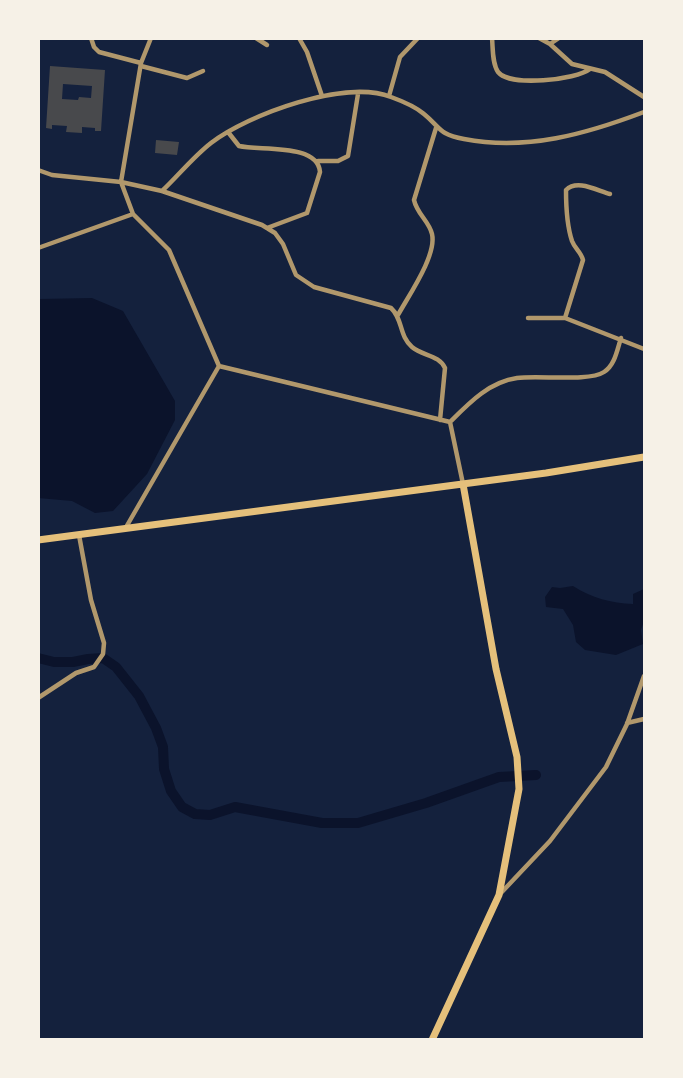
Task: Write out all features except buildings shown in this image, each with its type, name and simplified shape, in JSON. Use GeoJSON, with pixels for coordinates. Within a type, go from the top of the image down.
{"type":"FeatureCollection","features":[{"type":"Feature","properties":{"kind":"main road"},"geometry":{"type":"LineString","coordinates":[[38,540],[546,473],[645,457]]}},
{"type":"Feature","properties":{"kind":"main road"},"geometry":{"type":"LineString","coordinates":[[432,1040],[499,895],[519,789],[517,757],[496,669],[463,484]]}},
{"type":"Feature","properties":{"kind":"street"},"geometry":{"type":"LineString","coordinates":[[91,38],[99,52],[187,78],[203,71]]}},
{"type":"Feature","properties":{"kind":"street"},"geometry":{"type":"LineString","coordinates":[[151,38],[141,64],[121,182],[133,214],[169,250],[219,366]]}},
{"type":"Feature","properties":{"kind":"street"},"geometry":{"type":"LineString","coordinates":[[256,38],[267,44]]}},
{"type":"Feature","properties":{"kind":"street"},"geometry":{"type":"LineString","coordinates":[[299,38],[323,96]]}},
{"type":"Feature","properties":{"kind":"street"},"geometry":{"type":"LineString","coordinates":[[388,96],[400,57],[418,38]]}},
{"type":"Feature","properties":{"kind":"street"},"geometry":{"type":"LineString","coordinates":[[492,38],[496,68],[504,76],[532,80],[563,79],[584,74],[590,69]]}},
{"type":"Feature","properties":{"kind":"street"},"geometry":{"type":"LineString","coordinates":[[539,38],[572,64],[605,72],[636,94],[645,97]]}},
{"type":"Feature","properties":{"kind":"street"},"geometry":{"type":"LineString","coordinates":[[550,44],[559,38]]}},
{"type":"Feature","properties":{"kind":"street"},"geometry":{"type":"LineString","coordinates":[[228,132],[239,146],[297,152],[318,161],[338,161],[348,156],[358,94]]}},
{"type":"Feature","properties":{"kind":"street"},"geometry":{"type":"LineString","coordinates":[[162,191],[209,144],[228,132],[279,108],[323,96],[388,96],[423,113],[444,133],[462,139],[498,143],[535,142],[595,130],[645,112]]}},
{"type":"Feature","properties":{"kind":"street"},"geometry":{"type":"LineString","coordinates":[[398,315],[433,250],[431,229],[416,208],[414,200],[436,128]]}},
{"type":"Feature","properties":{"kind":"street"},"geometry":{"type":"LineString","coordinates":[[267,228],[307,213],[320,172],[318,161]]}},
{"type":"Feature","properties":{"kind":"street"},"geometry":{"type":"LineString","coordinates":[[38,170],[52,175],[121,182],[162,191],[246,218],[267,228],[283,244],[296,275],[314,287],[391,308],[398,315],[405,339],[414,348],[442,362],[445,368],[440,420]]}},
{"type":"Feature","properties":{"kind":"street"},"geometry":{"type":"LineString","coordinates":[[565,318],[583,260],[582,254],[571,240],[566,190],[577,184],[610,194]]}},
{"type":"Feature","properties":{"kind":"street"},"geometry":{"type":"LineString","coordinates":[[38,248],[133,214]]}},
{"type":"Feature","properties":{"kind":"street"},"geometry":{"type":"LineString","coordinates":[[527,318],[565,318],[645,349]]}},
{"type":"Feature","properties":{"kind":"street"},"geometry":{"type":"LineString","coordinates":[[450,422],[475,398],[500,383],[516,378],[591,376],[605,372],[613,362],[621,338]]}},
{"type":"Feature","properties":{"kind":"street"},"geometry":{"type":"LineString","coordinates":[[219,366],[450,422]]}},
{"type":"Feature","properties":{"kind":"street"},"geometry":{"type":"LineString","coordinates":[[125,528],[219,366]]}},
{"type":"Feature","properties":{"kind":"street"},"geometry":{"type":"LineString","coordinates":[[450,422],[463,484]]}},
{"type":"Feature","properties":{"kind":"street"},"geometry":{"type":"LineString","coordinates":[[38,698],[76,673],[94,667],[103,654],[104,643],[91,600],[79,535]]}},
{"type":"Feature","properties":{"kind":"street"},"geometry":{"type":"LineString","coordinates":[[499,895],[550,841],[606,767],[645,676]]}},
{"type":"Feature","properties":{"kind":"street"},"geometry":{"type":"LineString","coordinates":[[626,723],[645,719]]}},
{"type":"Feature","properties":{"kind":"water"},"geometry":{"type":"Polygon","coordinates":[[[92,298],[123,311],[175,401],[175,420],[147,474],[113,511],[95,513],[72,501],[38,498],[39,299],[92,298]]]}},
{"type":"Feature","properties":{"kind":"water"},"geometry":{"type":"Polygon","coordinates":[[[573,586],[602,599],[633,604],[633,594],[644,589],[644,621],[641,630],[643,644],[616,655],[585,650],[576,642],[573,625],[563,609],[546,607],[545,597],[552,587],[573,586]]]}},
{"type":"Feature","properties":{"kind":"waterway"},"geometry":{"type":"LineString","coordinates":[[38,658],[54,662],[103,658],[116,667],[139,696],[156,728],[163,747],[164,769],[171,791],[182,807],[195,814],[210,815],[235,807],[322,823],[358,823],[499,777],[536,775]]}}]}
